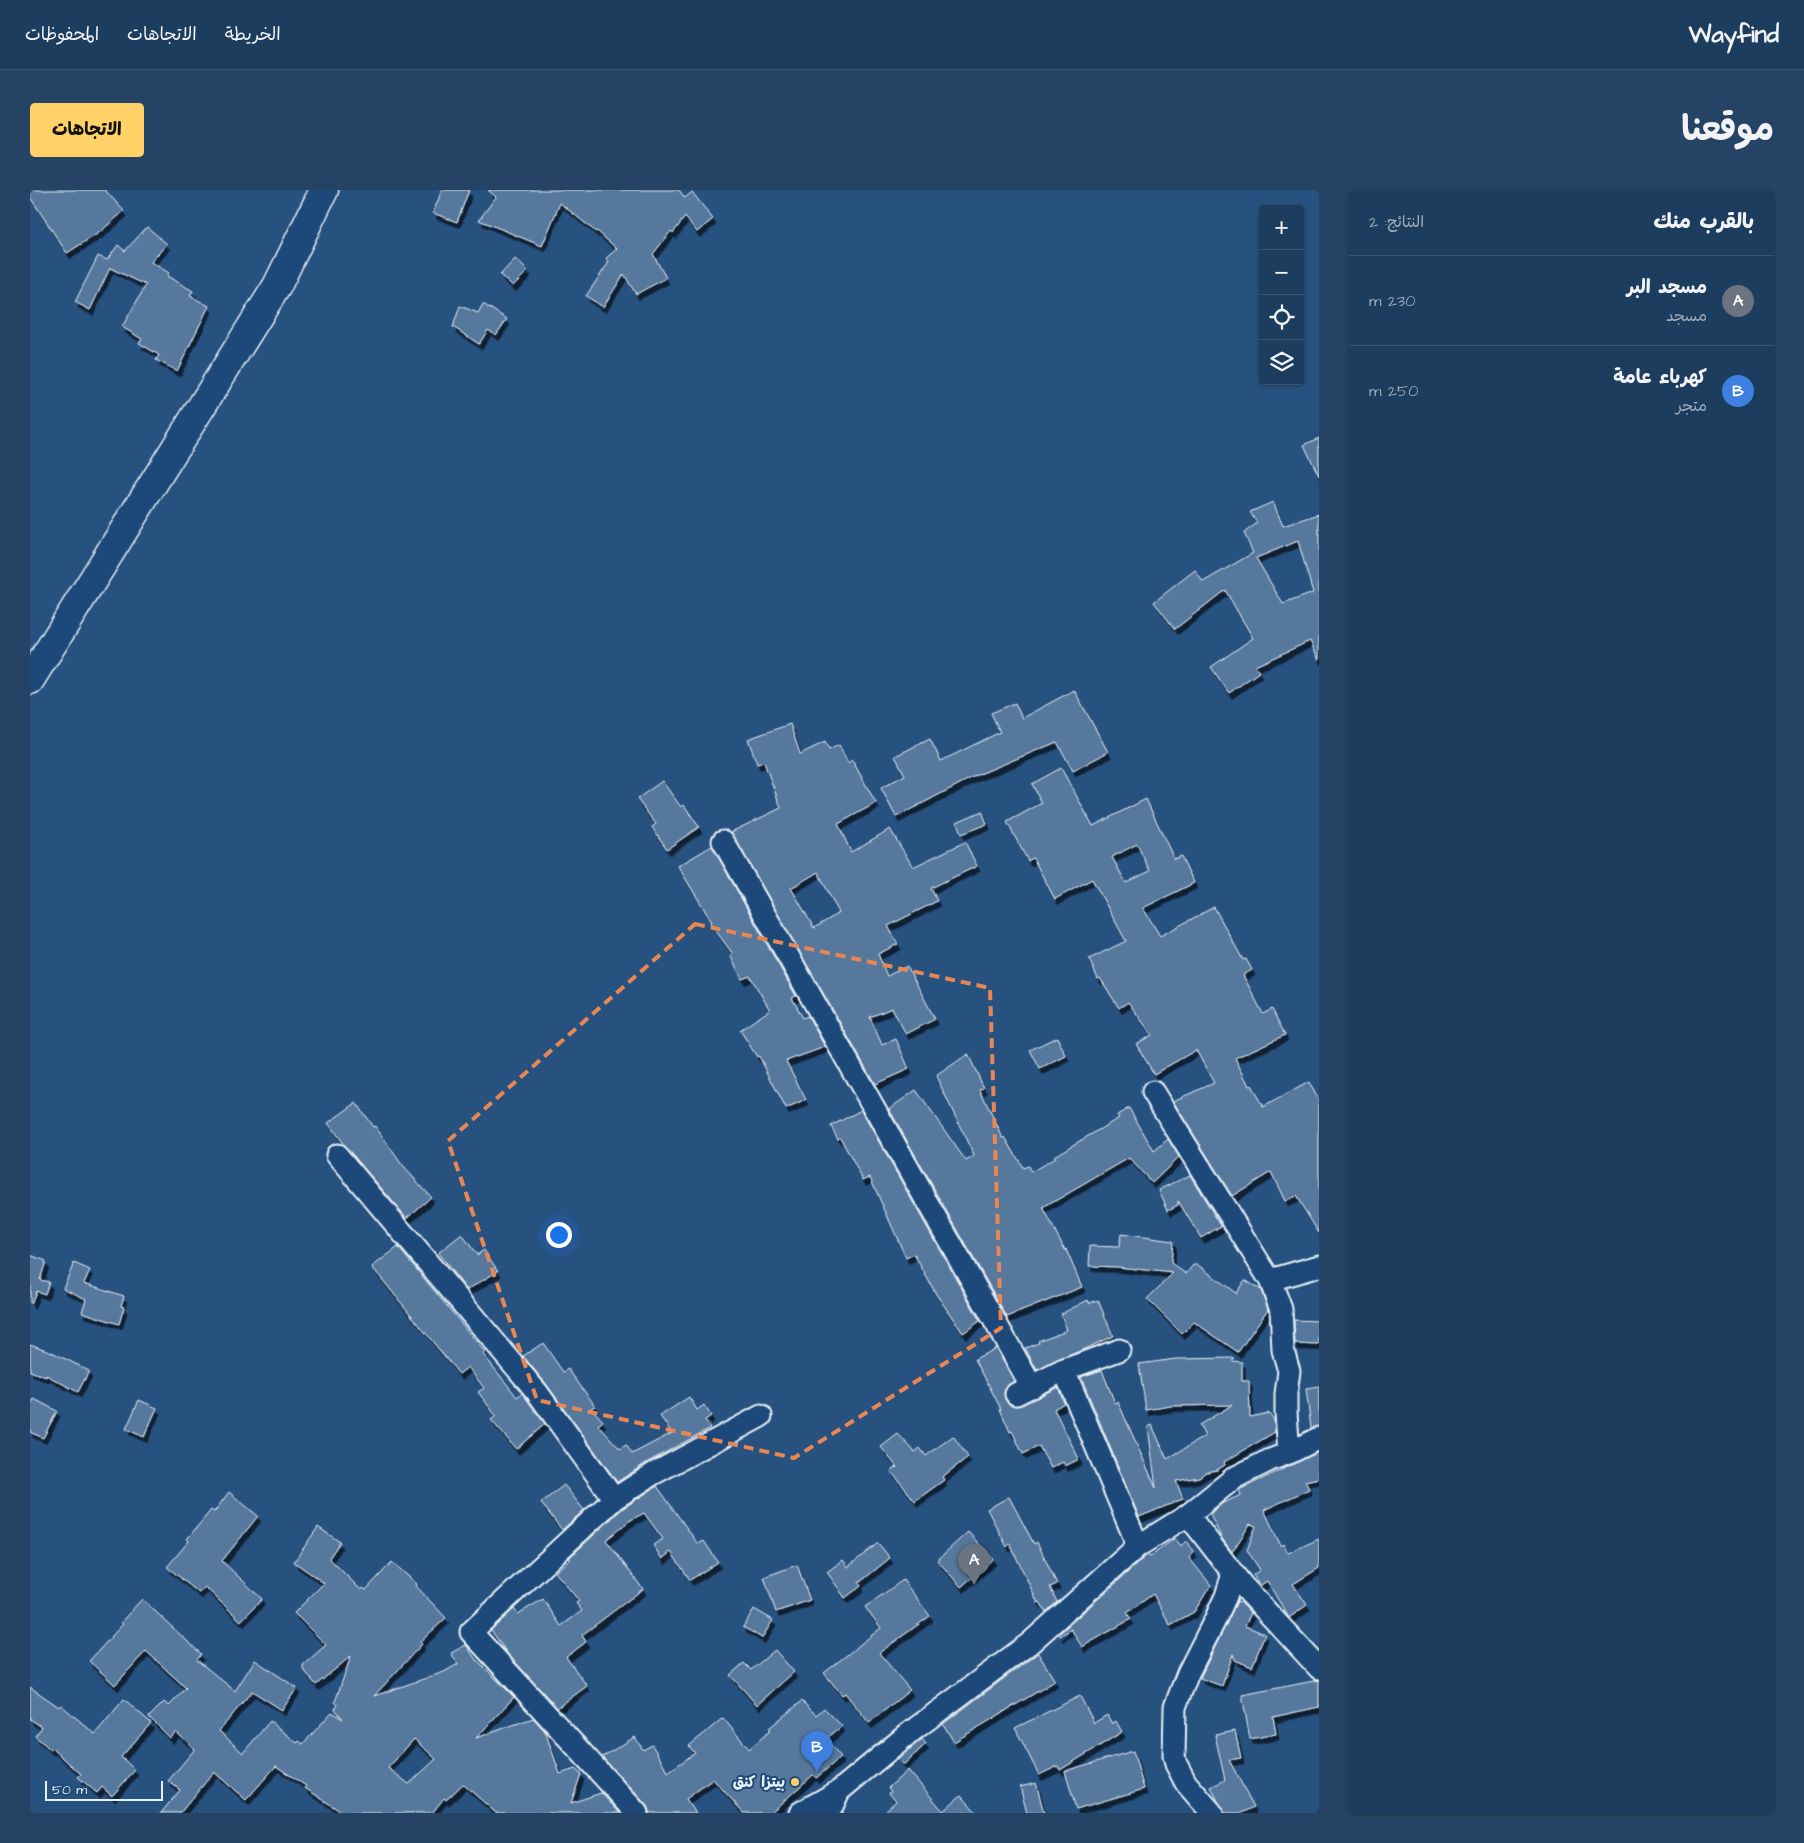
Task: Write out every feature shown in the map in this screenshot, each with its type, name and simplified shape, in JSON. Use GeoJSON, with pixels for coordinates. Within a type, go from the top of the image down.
{"type":"FeatureCollection","features":[{"type":"Feature","properties":{"kind":"main road"},"geometry":{"type":"LineString","coordinates":[[30,680],[277,286],[324,190]]}},
{"type":"Feature","properties":{"kind":"street"},"geometry":{"type":"LineString","coordinates":[[723,841],[1024,1391],[1064,1370],[1119,1350]]}},
{"type":"Feature","properties":{"kind":"street"},"geometry":{"type":"LineString","coordinates":[[1153,1092],[1270,1280],[1281,1309],[1283,1350],[1289,1371],[1286,1394],[1289,1453]]}},
{"type":"Feature","properties":{"kind":"street"},"geometry":{"type":"LineString","coordinates":[[337,1155],[537,1392],[614,1500]]}},
{"type":"Feature","properties":{"kind":"street"},"geometry":{"type":"LineString","coordinates":[[1270,1280],[1319,1266]]}},
{"type":"Feature","properties":{"kind":"street"},"geometry":{"type":"LineString","coordinates":[[1064,1370],[1138,1546]]}},
{"type":"Feature","properties":{"kind":"street"},"geometry":{"type":"LineString","coordinates":[[638,1813],[471,1632],[614,1500],[653,1474],[761,1416]]}},
{"type":"Feature","properties":{"kind":"street"},"geometry":{"type":"LineString","coordinates":[[800,1813],[839,1791],[908,1734],[1030,1643],[1138,1546],[1188,1515],[1234,1478],[1319,1438]]}},
{"type":"Feature","properties":{"kind":"street"},"geometry":{"type":"LineString","coordinates":[[1188,1515],[1242,1585],[1319,1668]]}},
{"type":"Feature","properties":{"kind":"street"},"geometry":{"type":"LineString","coordinates":[[1212,1813],[1186,1783],[1176,1764],[1174,1756],[1176,1707],[1188,1673],[1215,1620],[1233,1574]]}},
{"type":"Feature","properties":{"kind":"street"},"geometry":{"type":"LineString","coordinates":[[829,1813],[839,1791]]}},
{"type":"Feature","properties":{"kind":"highlighted area"},"geometry":{"type":"Polygon","coordinates":[[[695,924],[990,988],[1001,1328],[794,1458],[537,1400],[448,1141],[695,924]]]}},
{"type":"Feature","properties":{"kind":"building"},"geometry":{"type":"Polygon","coordinates":[[[30,190],[105,190],[124,211],[100,232],[67,253],[30,197],[30,190]]]}},
{"type":"Feature","properties":{"kind":"building"},"geometry":{"type":"Polygon","coordinates":[[[442,190],[469,190],[457,222],[433,213],[442,190]]]}},
{"type":"Feature","properties":{"kind":"building"},"geometry":{"type":"Polygon","coordinates":[[[488,190],[679,190],[685,198],[692,192],[713,219],[697,232],[685,217],[653,254],[666,278],[636,294],[624,274],[603,307],[586,296],[609,262],[606,258],[617,249],[560,203],[542,246],[479,220],[496,197],[488,190]]]}},
{"type":"Feature","properties":{"kind":"building"},"geometry":{"type":"Polygon","coordinates":[[[147,227],[167,244],[151,262],[169,273],[167,276],[193,291],[190,296],[209,306],[177,371],[156,360],[159,355],[139,343],[142,339],[122,327],[146,285],[110,268],[90,310],[75,302],[98,256],[107,260],[118,245],[125,251],[147,227]]]}},
{"type":"Feature","properties":{"kind":"building"},"geometry":{"type":"Polygon","coordinates":[[[515,259],[528,271],[513,286],[500,275],[515,259]]]}},
{"type":"Feature","properties":{"kind":"building"},"geometry":{"type":"Polygon","coordinates":[[[483,304],[507,319],[496,335],[488,330],[479,344],[453,327],[460,306],[478,313],[483,304]]]}},
{"type":"Feature","properties":{"kind":"building"},"geometry":{"type":"Polygon","coordinates":[[[1319,438],[1319,476],[1304,445],[1319,438]]]}},
{"type":"Feature","properties":{"kind":"building"},"geometry":{"type":"Polygon","coordinates":[[[1273,502],[1283,526],[1319,514],[1319,660],[1310,641],[1255,666],[1259,672],[1229,693],[1211,667],[1253,638],[1225,590],[1175,629],[1154,602],[1195,570],[1203,582],[1253,553],[1244,533],[1257,523],[1250,512],[1273,502]],[[1298,541],[1256,558],[1283,604],[1313,593],[1298,541]]]}},
{"type":"Feature","properties":{"kind":"building"},"geometry":{"type":"Polygon","coordinates":[[[1074,690],[1108,752],[1073,771],[1057,742],[975,776],[896,817],[881,788],[905,775],[895,756],[930,739],[941,761],[1000,732],[991,713],[1015,703],[1022,718],[1074,690]]]}},
{"type":"Feature","properties":{"kind":"building"},"geometry":{"type":"Polygon","coordinates":[[[790,724],[800,754],[825,742],[829,750],[839,745],[848,763],[852,760],[876,803],[838,824],[851,852],[890,829],[913,867],[965,842],[977,866],[931,888],[937,901],[888,926],[898,944],[878,954],[887,976],[907,966],[935,1019],[906,1034],[892,1008],[870,1017],[882,1045],[896,1039],[909,1069],[875,1084],[731,832],[781,808],[764,762],[757,764],[748,739],[790,724]],[[818,872],[791,888],[814,928],[839,913],[818,872]]]}},
{"type":"Feature","properties":{"kind":"building"},"geometry":{"type":"Polygon","coordinates":[[[1061,768],[1093,826],[1146,799],[1174,859],[1181,856],[1194,883],[1143,908],[1160,936],[1214,907],[1243,960],[1246,959],[1252,970],[1243,975],[1263,1014],[1272,1009],[1285,1035],[1235,1058],[1249,1086],[1251,1085],[1263,1107],[1309,1082],[1319,1101],[1319,1233],[1296,1196],[1285,1201],[1271,1172],[1232,1196],[1173,1101],[1214,1083],[1196,1050],[1154,1074],[1136,1044],[1152,1035],[1128,1002],[1119,1008],[1100,978],[1098,979],[1089,959],[1126,941],[1092,879],[1055,899],[1033,858],[1028,861],[1007,822],[1042,803],[1032,784],[1061,768]],[[1137,844],[1112,857],[1126,883],[1150,871],[1137,844]]]}},
{"type":"Feature","properties":{"kind":"building"},"geometry":{"type":"Polygon","coordinates":[[[662,781],[681,807],[684,805],[699,827],[667,849],[652,827],[656,824],[637,799],[662,781]]]}},
{"type":"Feature","properties":{"kind":"building"},"geometry":{"type":"Polygon","coordinates":[[[982,811],[987,824],[961,834],[957,822],[982,811]]]}},
{"type":"Feature","properties":{"kind":"building"},"geometry":{"type":"Polygon","coordinates":[[[712,846],[796,996],[792,998],[803,1018],[808,1016],[825,1047],[786,1061],[806,1100],[786,1109],[759,1056],[757,1057],[740,1030],[770,1010],[750,976],[742,979],[730,955],[733,954],[710,923],[712,922],[678,866],[712,846]]]}},
{"type":"Feature","properties":{"kind":"building"},"geometry":{"type":"Polygon","coordinates":[[[1057,1037],[1066,1056],[1040,1069],[1030,1050],[1057,1037]]]}},
{"type":"Feature","properties":{"kind":"building"},"geometry":{"type":"Polygon","coordinates":[[[968,1054],[984,1088],[980,1090],[1003,1138],[1005,1137],[1023,1168],[1028,1166],[1031,1172],[1055,1158],[1054,1156],[1119,1118],[1117,1115],[1129,1108],[1154,1151],[1168,1139],[1179,1157],[1152,1183],[1129,1158],[1043,1208],[1066,1249],[1082,1287],[1007,1317],[889,1109],[916,1090],[966,1161],[974,1156],[936,1076],[968,1054]]]}},
{"type":"Feature","properties":{"kind":"building"},"geometry":{"type":"Polygon","coordinates":[[[356,1103],[373,1127],[375,1126],[402,1165],[431,1197],[407,1218],[344,1145],[328,1123],[356,1103]]]}},
{"type":"Feature","properties":{"kind":"building"},"geometry":{"type":"Polygon","coordinates":[[[861,1110],[980,1321],[963,1333],[936,1294],[914,1254],[906,1258],[870,1177],[863,1180],[840,1137],[838,1139],[831,1126],[861,1110]]]}},
{"type":"Feature","properties":{"kind":"building"},"geometry":{"type":"Polygon","coordinates":[[[1190,1175],[1221,1226],[1201,1238],[1178,1201],[1178,1205],[1168,1210],[1159,1190],[1190,1175]]]}},
{"type":"Feature","properties":{"kind":"building"},"geometry":{"type":"Polygon","coordinates":[[[462,1234],[477,1255],[484,1250],[498,1271],[467,1290],[438,1253],[462,1234]]]}},
{"type":"Feature","properties":{"kind":"building"},"geometry":{"type":"Polygon","coordinates":[[[1121,1234],[1173,1241],[1171,1263],[1186,1274],[1193,1265],[1198,1265],[1237,1294],[1245,1280],[1261,1290],[1268,1309],[1238,1352],[1194,1322],[1182,1334],[1147,1299],[1173,1273],[1089,1266],[1090,1246],[1119,1247],[1121,1234]]]}},
{"type":"Feature","properties":{"kind":"building"},"geometry":{"type":"Polygon","coordinates":[[[398,1247],[485,1352],[483,1354],[517,1397],[522,1393],[545,1424],[516,1449],[491,1420],[496,1416],[478,1392],[484,1388],[468,1367],[459,1374],[372,1267],[398,1247]]]}},
{"type":"Feature","properties":{"kind":"building"},"geometry":{"type":"Polygon","coordinates":[[[30,1255],[46,1261],[40,1280],[49,1282],[45,1294],[36,1291],[32,1303],[30,1303],[30,1255]]]}},
{"type":"Feature","properties":{"kind":"building"},"geometry":{"type":"Polygon","coordinates":[[[74,1263],[90,1270],[84,1283],[124,1296],[121,1306],[124,1307],[119,1324],[82,1312],[86,1299],[63,1288],[74,1263]]]}},
{"type":"Feature","properties":{"kind":"building"},"geometry":{"type":"Polygon","coordinates":[[[1088,1300],[1089,1303],[1098,1300],[1113,1336],[1037,1370],[1025,1348],[1067,1330],[1061,1314],[1088,1300]]]}},
{"type":"Feature","properties":{"kind":"building"},"geometry":{"type":"Polygon","coordinates":[[[1294,1320],[1319,1321],[1319,1345],[1295,1344],[1294,1320]]]}},
{"type":"Feature","properties":{"kind":"building"},"geometry":{"type":"Polygon","coordinates":[[[543,1343],[563,1372],[568,1369],[588,1396],[595,1406],[591,1408],[603,1421],[598,1425],[620,1449],[626,1445],[632,1454],[672,1433],[660,1416],[689,1397],[697,1410],[704,1405],[711,1416],[705,1420],[710,1428],[646,1463],[617,1482],[547,1385],[523,1356],[543,1343]]]}},
{"type":"Feature","properties":{"kind":"building"},"geometry":{"type":"Polygon","coordinates":[[[30,1344],[52,1352],[89,1371],[78,1392],[46,1375],[46,1377],[30,1371],[30,1344]]]}},
{"type":"Feature","properties":{"kind":"building"},"geometry":{"type":"Polygon","coordinates":[[[996,1348],[1014,1381],[1006,1387],[1004,1393],[1005,1399],[1010,1405],[1022,1405],[1058,1387],[1064,1403],[1054,1409],[1079,1459],[1065,1466],[1063,1462],[1051,1468],[1039,1446],[1023,1454],[1012,1431],[1010,1432],[1001,1409],[975,1359],[996,1348]]]}},
{"type":"Feature","properties":{"kind":"building"},"geometry":{"type":"Polygon","coordinates":[[[1235,1358],[1232,1361],[1242,1362],[1242,1381],[1249,1381],[1250,1417],[1269,1413],[1274,1420],[1275,1432],[1224,1462],[1225,1465],[1217,1470],[1206,1472],[1199,1477],[1176,1481],[1183,1499],[1139,1517],[1081,1377],[1102,1370],[1115,1403],[1118,1402],[1156,1488],[1148,1427],[1152,1425],[1167,1459],[1205,1436],[1199,1425],[1232,1405],[1171,1406],[1146,1410],[1139,1364],[1176,1359],[1235,1358]]]}},
{"type":"Feature","properties":{"kind":"building"},"geometry":{"type":"Polygon","coordinates":[[[1319,1387],[1319,1426],[1311,1428],[1306,1389],[1319,1387]]]}},
{"type":"Feature","properties":{"kind":"building"},"geometry":{"type":"Polygon","coordinates":[[[34,1399],[57,1411],[43,1438],[30,1432],[30,1406],[34,1399]]]}},
{"type":"Feature","properties":{"kind":"building"},"geometry":{"type":"Polygon","coordinates":[[[139,1400],[157,1408],[144,1437],[126,1429],[139,1400]]]}},
{"type":"Feature","properties":{"kind":"building"},"geometry":{"type":"Polygon","coordinates":[[[898,1434],[915,1452],[920,1448],[926,1456],[953,1436],[968,1457],[942,1477],[944,1480],[915,1501],[891,1471],[897,1467],[881,1447],[898,1434]]]}},
{"type":"Feature","properties":{"kind":"building"},"geometry":{"type":"Polygon","coordinates":[[[1319,1452],[1319,1478],[1305,1481],[1309,1489],[1264,1510],[1281,1546],[1283,1544],[1288,1553],[1319,1539],[1319,1568],[1293,1584],[1307,1605],[1289,1618],[1267,1581],[1260,1586],[1253,1575],[1260,1570],[1247,1550],[1256,1526],[1250,1524],[1232,1552],[1221,1537],[1210,1514],[1223,1503],[1241,1495],[1239,1490],[1319,1452]]]}},
{"type":"Feature","properties":{"kind":"building"},"geometry":{"type":"Polygon","coordinates":[[[564,1485],[584,1510],[562,1530],[541,1503],[564,1485]]]}},
{"type":"Feature","properties":{"kind":"building"},"geometry":{"type":"Polygon","coordinates":[[[657,1486],[698,1544],[704,1541],[718,1562],[690,1580],[671,1552],[662,1559],[653,1545],[663,1539],[644,1513],[629,1521],[606,1540],[643,1589],[582,1635],[586,1642],[566,1657],[587,1686],[557,1708],[507,1653],[491,1630],[514,1609],[518,1614],[543,1599],[561,1626],[582,1611],[576,1603],[579,1601],[555,1572],[622,1509],[657,1486]]]}},
{"type":"Feature","properties":{"kind":"building"},"geometry":{"type":"Polygon","coordinates":[[[229,1492],[258,1516],[222,1561],[262,1599],[241,1621],[205,1587],[199,1593],[167,1567],[189,1541],[187,1539],[211,1510],[214,1512],[229,1492]]]}},
{"type":"Feature","properties":{"kind":"building"},"geometry":{"type":"Polygon","coordinates":[[[1009,1497],[1034,1544],[1037,1542],[1057,1584],[1050,1587],[1057,1602],[1046,1612],[1040,1602],[1038,1603],[1010,1544],[1007,1547],[987,1509],[1009,1497]]]}},
{"type":"Feature","properties":{"kind":"building"},"geometry":{"type":"Polygon","coordinates":[[[318,1527],[340,1542],[329,1558],[361,1590],[363,1588],[366,1590],[392,1562],[417,1584],[416,1586],[446,1618],[420,1642],[422,1644],[374,1696],[444,1672],[458,1664],[451,1653],[466,1645],[474,1657],[514,1697],[476,1738],[533,1718],[545,1731],[560,1774],[575,1769],[581,1774],[571,1803],[601,1793],[620,1813],[496,1813],[463,1784],[446,1800],[444,1798],[432,1813],[343,1813],[276,1766],[246,1800],[214,1772],[180,1813],[161,1813],[180,1790],[168,1781],[195,1749],[176,1732],[170,1738],[149,1717],[164,1702],[169,1706],[186,1688],[146,1651],[115,1685],[89,1661],[123,1624],[121,1622],[142,1599],[201,1654],[197,1660],[235,1691],[255,1660],[297,1688],[282,1710],[252,1691],[219,1731],[243,1753],[270,1721],[297,1743],[299,1741],[303,1744],[332,1712],[343,1719],[335,1709],[338,1705],[335,1702],[351,1656],[316,1685],[303,1669],[303,1665],[326,1645],[294,1613],[324,1583],[294,1562],[318,1527]],[[414,1739],[388,1768],[409,1784],[436,1759],[414,1739]]]}},
{"type":"Feature","properties":{"kind":"building"},"geometry":{"type":"Polygon","coordinates":[[[968,1532],[993,1559],[961,1587],[937,1560],[968,1532]]]}},
{"type":"Feature","properties":{"kind":"building"},"geometry":{"type":"Polygon","coordinates":[[[1175,1538],[1181,1546],[1186,1541],[1194,1551],[1189,1558],[1211,1585],[1194,1612],[1170,1625],[1153,1594],[1127,1613],[1131,1619],[1082,1647],[1071,1629],[1060,1636],[1059,1634],[1147,1555],[1150,1557],[1175,1538]]]}},
{"type":"Feature","properties":{"kind":"building"},"geometry":{"type":"Polygon","coordinates":[[[878,1543],[890,1558],[859,1583],[861,1586],[845,1598],[827,1572],[843,1560],[848,1567],[878,1543]]]}},
{"type":"Feature","properties":{"kind":"building"},"geometry":{"type":"Polygon","coordinates":[[[797,1565],[810,1600],[776,1612],[764,1577],[797,1565]]]}},
{"type":"Feature","properties":{"kind":"building"},"geometry":{"type":"Polygon","coordinates":[[[903,1580],[930,1616],[879,1653],[910,1690],[869,1723],[845,1693],[842,1695],[824,1673],[881,1628],[865,1607],[903,1580]]]}},
{"type":"Feature","properties":{"kind":"building"},"geometry":{"type":"Polygon","coordinates":[[[1237,1601],[1251,1613],[1245,1626],[1265,1634],[1252,1667],[1235,1660],[1233,1654],[1222,1686],[1200,1678],[1237,1601]]]}},
{"type":"Feature","properties":{"kind":"building"},"geometry":{"type":"Polygon","coordinates":[[[754,1609],[773,1620],[762,1638],[743,1627],[754,1609]]]}},
{"type":"Feature","properties":{"kind":"building"},"geometry":{"type":"Polygon","coordinates":[[[775,1650],[794,1672],[757,1705],[730,1675],[744,1663],[751,1670],[775,1650]]]}},
{"type":"Feature","properties":{"kind":"building"},"geometry":{"type":"Polygon","coordinates":[[[1038,1653],[1055,1681],[954,1742],[943,1724],[1038,1653]]]}},
{"type":"Feature","properties":{"kind":"building"},"geometry":{"type":"Polygon","coordinates":[[[1319,1680],[1319,1707],[1273,1717],[1276,1734],[1250,1739],[1242,1695],[1319,1680]]]}},
{"type":"Feature","properties":{"kind":"building"},"geometry":{"type":"Polygon","coordinates":[[[30,1687],[59,1707],[61,1705],[95,1734],[124,1699],[151,1723],[121,1757],[135,1770],[112,1796],[102,1787],[97,1793],[78,1777],[81,1774],[52,1748],[51,1750],[35,1736],[42,1727],[30,1719],[30,1687]]]}},
{"type":"Feature","properties":{"kind":"building"},"geometry":{"type":"Polygon","coordinates":[[[1080,1696],[1094,1723],[1107,1715],[1112,1724],[1116,1721],[1122,1732],[1060,1770],[1058,1766],[1039,1775],[1015,1728],[1080,1696]]]}},
{"type":"Feature","properties":{"kind":"building"},"geometry":{"type":"Polygon","coordinates":[[[802,1701],[816,1715],[824,1708],[842,1726],[826,1739],[841,1757],[816,1778],[813,1775],[770,1813],[744,1813],[713,1779],[686,1799],[696,1813],[649,1813],[646,1805],[602,1757],[635,1737],[643,1750],[652,1745],[668,1772],[695,1753],[689,1746],[723,1718],[749,1749],[771,1730],[769,1728],[802,1701]]]}},
{"type":"Feature","properties":{"kind":"building"},"geometry":{"type":"Polygon","coordinates":[[[1235,1731],[1241,1758],[1229,1760],[1254,1807],[1242,1813],[1224,1813],[1211,1787],[1225,1780],[1215,1735],[1235,1731]]]}},
{"type":"Feature","properties":{"kind":"building"},"geometry":{"type":"Polygon","coordinates":[[[922,1739],[926,1744],[903,1765],[898,1759],[922,1739]]]}},
{"type":"Feature","properties":{"kind":"building"},"geometry":{"type":"Polygon","coordinates":[[[1133,1751],[1144,1789],[1076,1809],[1065,1771],[1133,1751]]]}},
{"type":"Feature","properties":{"kind":"building"},"geometry":{"type":"Polygon","coordinates":[[[908,1770],[943,1811],[961,1795],[977,1813],[883,1813],[896,1801],[889,1793],[891,1791],[888,1788],[908,1770]]]}},
{"type":"Feature","properties":{"kind":"building"},"geometry":{"type":"Polygon","coordinates":[[[1036,1783],[1044,1813],[1027,1813],[1020,1787],[1036,1783]]]}},
{"type":"Feature","properties":{"kind":"place","name":"مسجد البر"},"geometry":{"type":"Point","coordinates":[974,1585]}},
{"type":"Feature","properties":{"kind":"place","name":"كهرباء عامة"},"geometry":{"type":"Point","coordinates":[817,1772]}},
{"type":"Feature","properties":{"kind":"place","name":"بيتزا كنق"},"geometry":{"type":"Point","coordinates":[795,1782]}}]}
